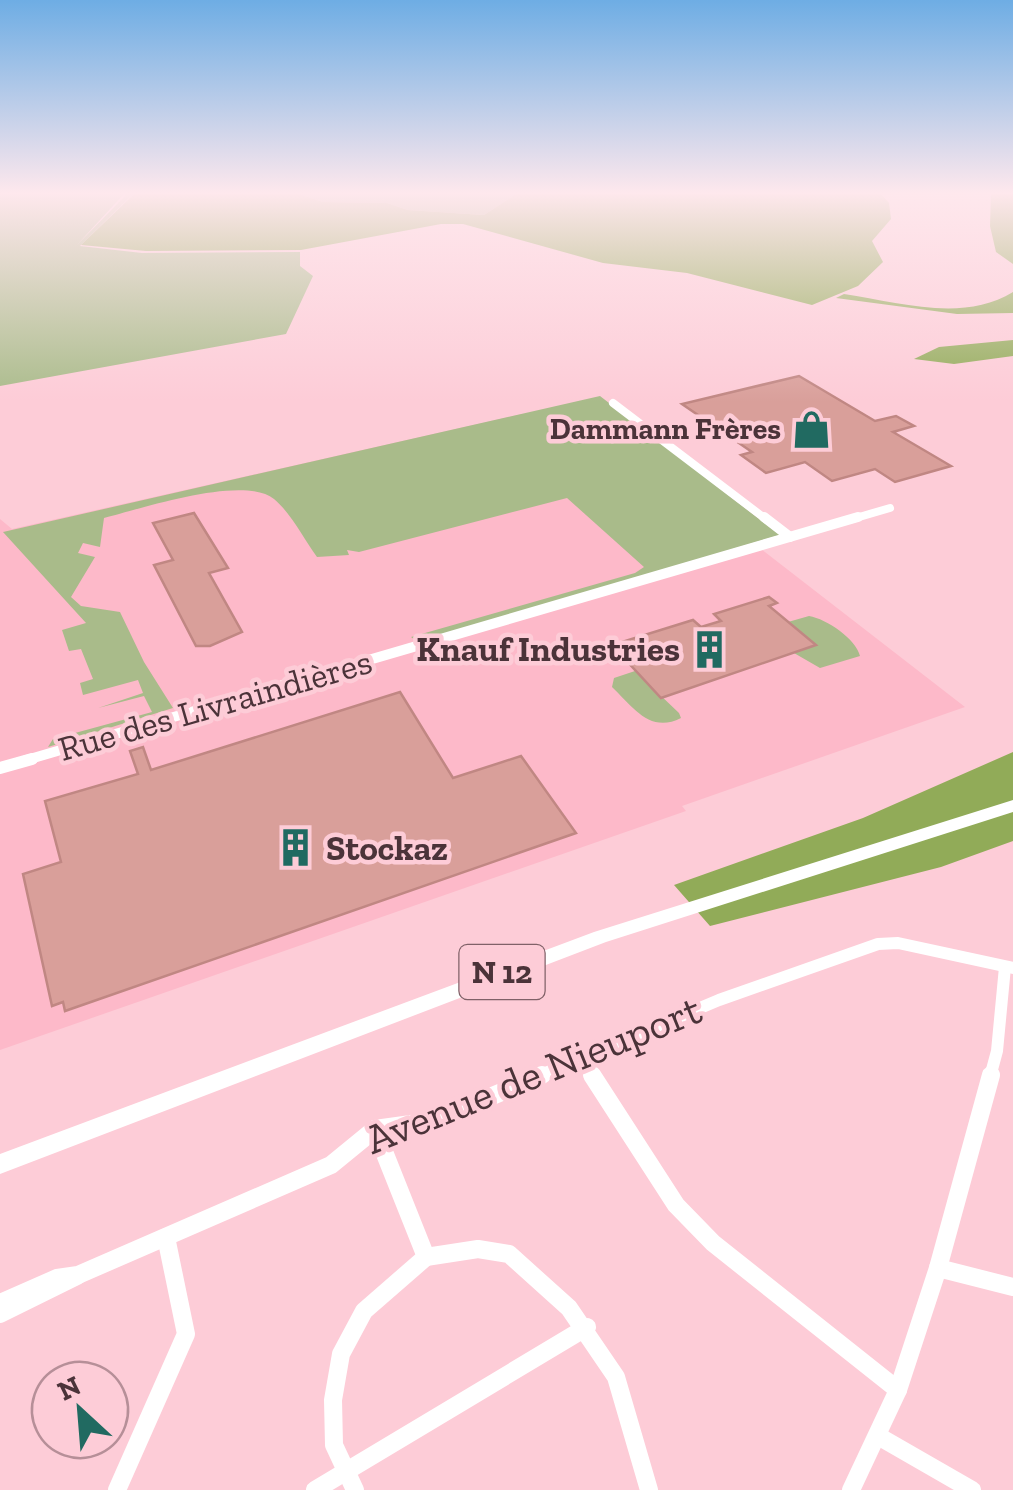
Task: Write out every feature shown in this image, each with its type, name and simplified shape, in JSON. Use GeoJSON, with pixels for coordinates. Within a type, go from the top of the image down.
{"type":"FeatureCollection","features":[{"type":"Feature","properties":{"kind":"main road","name":"N 12"},"geometry":{"type":"LineString","coordinates":[[0,1164],[600,936],[1013,806]]}},
{"type":"Feature","properties":{"kind":"street"},"geometry":{"type":"LineString","coordinates":[[613,403],[790,537]]}},
{"type":"Feature","properties":{"kind":"street","name":"Rue des Livraindières"},"geometry":{"type":"LineString","coordinates":[[0,768],[890,508]]}},
{"type":"Feature","properties":{"kind":"street","name":"Avenue de Nieuport"},"geometry":{"type":"LineString","coordinates":[[0,1314],[78,1274],[331,1165],[375,1129],[433,1121],[719,1000],[878,944],[898,944],[1009,968]]}},
{"type":"Feature","properties":{"kind":"street"},"geometry":{"type":"LineString","coordinates":[[851,1490],[898,1390],[938,1268],[997,1052],[1009,968]]}},
{"type":"Feature","properties":{"kind":"street"},"geometry":{"type":"LineString","coordinates":[[580,1057],[676,1205],[713,1243],[898,1390]]}},
{"type":"Feature","properties":{"kind":"street"},"geometry":{"type":"LineString","coordinates":[[375,1129],[426,1257]]}},
{"type":"Feature","properties":{"kind":"street"},"geometry":{"type":"LineString","coordinates":[[118,1490],[186,1334],[166,1236]]}},
{"type":"Feature","properties":{"kind":"street"},"geometry":{"type":"LineString","coordinates":[[355,1490],[334,1444],[333,1400],[341,1354],[364,1311],[426,1257],[471,1248],[511,1254],[602,1344],[628,1398],[649,1490]]}},
{"type":"Feature","properties":{"kind":"street"},"geometry":{"type":"LineString","coordinates":[[938,1268],[1013,1287]]}},
{"type":"Feature","properties":{"kind":"street","name":"Avenue de Nieuport"},"geometry":{"type":"LineString","coordinates":[[0,1303],[57,1278],[78,1274]]}},
{"type":"Feature","properties":{"kind":"street"},"geometry":{"type":"LineString","coordinates":[[316,1490],[586,1327]]}},
{"type":"Feature","properties":{"kind":"street"},"geometry":{"type":"LineString","coordinates":[[878,1436],[972,1490]]}},
{"type":"Feature","properties":{"kind":"shaded area"},"geometry":{"type":"Polygon","coordinates":[[[522,414],[761,549],[965,707],[682,806],[686,811],[0,1050],[0,519],[12,529],[522,414]]]}},
{"type":"Feature","properties":{"kind":"green space"},"geometry":{"type":"Polygon","coordinates":[[[0,264],[300,264],[313,276],[286,334],[0,386],[0,264]]]}},
{"type":"Feature","properties":{"kind":"green space"},"geometry":{"type":"Polygon","coordinates":[[[607,264],[881,264],[858,286],[812,305],[687,273],[607,264]]]}},
{"type":"Feature","properties":{"kind":"green space"},"geometry":{"type":"Polygon","coordinates":[[[1013,292],[1013,313],[957,314],[836,298],[844,294],[952,308],[973,307],[1013,292]]]}},
{"type":"Feature","properties":{"kind":"green space"},"geometry":{"type":"Polygon","coordinates":[[[1013,340],[1013,356],[954,364],[914,359],[939,347],[1013,340]]]}},
{"type":"Feature","properties":{"kind":"green space"},"geometry":{"type":"Polygon","coordinates":[[[600,396],[780,535],[418,642],[411,637],[635,573],[644,567],[567,498],[359,552],[347,550],[349,555],[317,557],[280,505],[259,492],[239,490],[191,496],[104,518],[100,547],[83,543],[78,553],[95,557],[71,597],[81,606],[120,612],[144,662],[173,708],[48,747],[53,739],[152,712],[144,696],[98,708],[143,693],[138,680],[83,695],[80,683],[93,679],[81,649],[69,651],[62,630],[86,623],[3,532],[600,396]]]}},
{"type":"Feature","properties":{"kind":"green space"},"geometry":{"type":"Polygon","coordinates":[[[809,616],[840,631],[860,656],[820,668],[794,653],[815,645],[788,622],[809,616]]]}},
{"type":"Feature","properties":{"kind":"green space"},"geometry":{"type":"Polygon","coordinates":[[[635,671],[681,718],[660,723],[651,720],[612,687],[614,678],[635,671]]]}},
{"type":"Feature","properties":{"kind":"green space"},"geometry":{"type":"Polygon","coordinates":[[[1013,752],[1013,841],[941,867],[710,926],[674,885],[863,818],[1013,752]]]}},
{"type":"Feature","properties":{"kind":"building","name":"Dammann Frères"},"geometry":{"type":"Polygon","coordinates":[[[799,376],[875,421],[896,416],[914,426],[893,432],[951,466],[895,482],[875,469],[832,481],[805,462],[766,473],[741,455],[752,452],[682,404],[799,376]]]}},
{"type":"Feature","properties":{"kind":"building"},"geometry":{"type":"Polygon","coordinates":[[[194,513],[228,568],[209,573],[242,632],[210,646],[196,646],[154,565],[173,560],[153,523],[194,513]]]}},
{"type":"Feature","properties":{"kind":"building","name":"Knauf Industries"},"geometry":{"type":"Polygon","coordinates":[[[769,597],[777,603],[769,606],[816,645],[661,698],[612,645],[693,620],[701,627],[721,621],[714,614],[769,597]]]}},
{"type":"Feature","properties":{"kind":"building","name":"Stockaz"},"geometry":{"type":"Polygon","coordinates":[[[400,692],[453,778],[521,756],[576,833],[65,1011],[63,1002],[52,1006],[23,874],[61,862],[45,801],[138,774],[130,751],[143,747],[151,770],[400,692]]]}},
{"type":"Feature","properties":{"kind":"place","name":"Dammann Frères"},"geometry":{"type":"Point","coordinates":[811,429]}},
{"type":"Feature","properties":{"kind":"place","name":"Knauf Industries"},"geometry":{"type":"Point","coordinates":[710,649]}},
{"type":"Feature","properties":{"kind":"place","name":"Stockaz"},"geometry":{"type":"Point","coordinates":[296,848]}}]}
